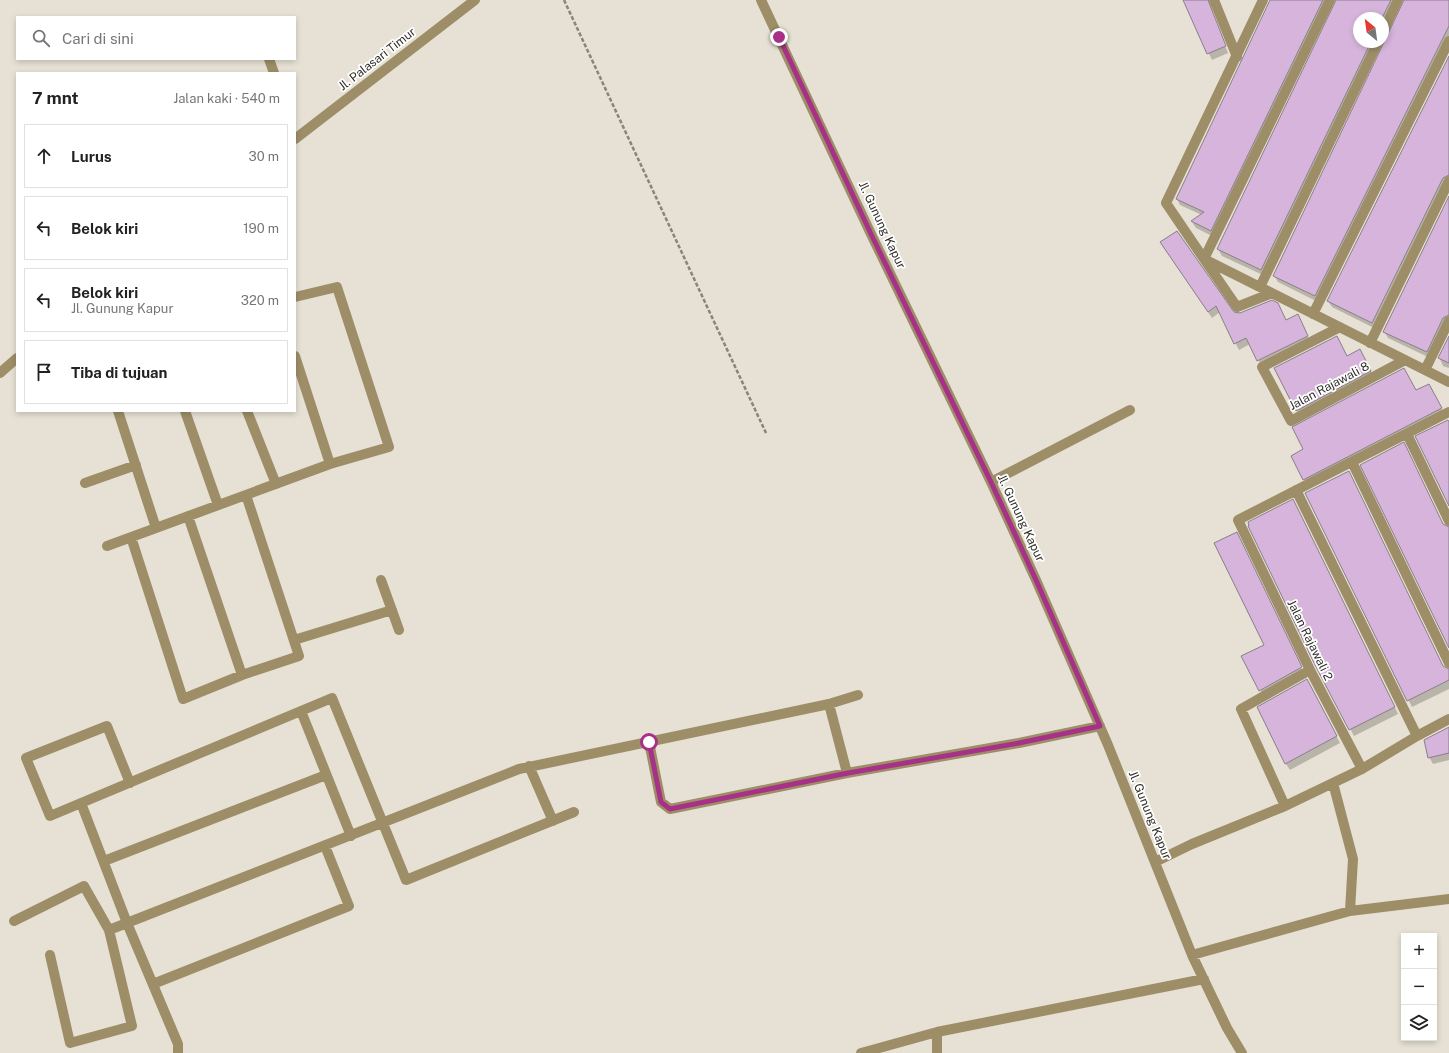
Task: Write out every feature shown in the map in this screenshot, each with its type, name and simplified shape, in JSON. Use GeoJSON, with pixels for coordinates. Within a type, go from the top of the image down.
{"type":"FeatureCollection","features":[{"type":"Feature","properties":{"kind":"street","name":"Jl. Palasari Timur"},"geometry":{"type":"LineString","coordinates":[[296,135],[475,0]]}},
{"type":"Feature","properties":{"kind":"street","name":"Jl. Gunung Kapur"},"geometry":{"type":"LineString","coordinates":[[761,0],[871,234],[991,482],[1039,587],[1100,726],[1192,955],[1227,1028],[1242,1053]]}},
{"type":"Feature","properties":{"kind":"street"},"geometry":{"type":"LineString","coordinates":[[1214,0],[1237,57]]}},
{"type":"Feature","properties":{"kind":"street"},"geometry":{"type":"LineString","coordinates":[[1263,0],[1166,203],[1237,307],[1272,293]]}},
{"type":"Feature","properties":{"kind":"street"},"geometry":{"type":"LineString","coordinates":[[1204,259],[1330,0]]}},
{"type":"Feature","properties":{"kind":"street"},"geometry":{"type":"LineString","coordinates":[[1389,19],[1398,0]]}},
{"type":"Feature","properties":{"kind":"street"},"geometry":{"type":"LineString","coordinates":[[1314,314],[1449,41]]}},
{"type":"Feature","properties":{"kind":"street"},"geometry":{"type":"LineString","coordinates":[[1260,287],[1375,48]]}},
{"type":"Feature","properties":{"kind":"street"},"geometry":{"type":"LineString","coordinates":[[269,60],[274,72]]}},
{"type":"Feature","properties":{"kind":"street"},"geometry":{"type":"LineString","coordinates":[[1370,343],[1449,181]]}},
{"type":"Feature","properties":{"kind":"street"},"geometry":{"type":"LineString","coordinates":[[1204,259],[1449,382]]}},
{"type":"Feature","properties":{"kind":"street"},"geometry":{"type":"LineString","coordinates":[[107,546],[330,464],[389,447],[337,287],[296,297]]}},
{"type":"Feature","properties":{"kind":"street"},"geometry":{"type":"LineString","coordinates":[[1425,370],[1449,321]]}},
{"type":"Feature","properties":{"kind":"street","name":"Jalan Rajawali 8"},"geometry":{"type":"LineString","coordinates":[[1340,327],[1262,367],[1291,421],[1405,360]]}},
{"type":"Feature","properties":{"kind":"street"},"geometry":{"type":"LineString","coordinates":[[0,373],[16,359]]}},
{"type":"Feature","properties":{"kind":"street"},"geometry":{"type":"LineString","coordinates":[[296,359],[330,464]]}},
{"type":"Feature","properties":{"kind":"street"},"geometry":{"type":"LineString","coordinates":[[991,482],[1130,410]]}},
{"type":"Feature","properties":{"kind":"street"},"geometry":{"type":"LineString","coordinates":[[118,412],[156,528]]}},
{"type":"Feature","properties":{"kind":"street"},"geometry":{"type":"LineString","coordinates":[[185,412],[218,505]]}},
{"type":"Feature","properties":{"kind":"street"},"geometry":{"type":"LineString","coordinates":[[247,412],[276,484]]}},
{"type":"Feature","properties":{"kind":"street"},"geometry":{"type":"LineString","coordinates":[[1417,736],[1296,490],[1449,412]]}},
{"type":"Feature","properties":{"kind":"street"},"geometry":{"type":"LineString","coordinates":[[1408,434],[1449,521]]}},
{"type":"Feature","properties":{"kind":"street"},"geometry":{"type":"LineString","coordinates":[[1352,462],[1449,662]]}},
{"type":"Feature","properties":{"kind":"street"},"geometry":{"type":"LineString","coordinates":[[85,483],[136,466]]}},
{"type":"Feature","properties":{"kind":"street","name":"Jalan Rajawali 2"},"geometry":{"type":"LineString","coordinates":[[1296,490],[1238,520],[1310,670],[1362,769]]}},
{"type":"Feature","properties":{"kind":"street"},"geometry":{"type":"LineString","coordinates":[[131,537],[183,699],[242,675],[299,656],[246,495]]}},
{"type":"Feature","properties":{"kind":"street"},"geometry":{"type":"LineString","coordinates":[[188,516],[242,675]]}},
{"type":"Feature","properties":{"kind":"street"},"geometry":{"type":"LineString","coordinates":[[381,580],[399,630]]}},
{"type":"Feature","properties":{"kind":"street"},"geometry":{"type":"LineString","coordinates":[[294,640],[392,610]]}},
{"type":"Feature","properties":{"kind":"street"},"geometry":{"type":"LineString","coordinates":[[1285,806],[1241,709],[1310,670]]}},
{"type":"Feature","properties":{"kind":"street"},"geometry":{"type":"LineString","coordinates":[[109,930],[519,769],[829,704],[858,695]]}},
{"type":"Feature","properties":{"kind":"street"},"geometry":{"type":"LineString","coordinates":[[130,783],[107,726],[26,758],[50,816],[130,783],[332,698],[406,880],[574,812]]}},
{"type":"Feature","properties":{"kind":"street"},"geometry":{"type":"LineString","coordinates":[[829,704],[848,773]]}},
{"type":"Feature","properties":{"kind":"street"},"geometry":{"type":"LineString","coordinates":[[301,711],[351,836]]}},
{"type":"Feature","properties":{"kind":"street"},"geometry":{"type":"LineString","coordinates":[[1155,862],[1192,844],[1285,806],[1362,769],[1447,720]]}},
{"type":"Feature","properties":{"kind":"street"},"geometry":{"type":"LineString","coordinates":[[649,742],[661,802],[670,809],[848,773],[1019,743],[1100,726]]}},
{"type":"Feature","properties":{"kind":"street"},"geometry":{"type":"LineString","coordinates":[[529,766],[553,821]]}},
{"type":"Feature","properties":{"kind":"street"},"geometry":{"type":"LineString","coordinates":[[104,861],[326,775]]}},
{"type":"Feature","properties":{"kind":"street"},"geometry":{"type":"LineString","coordinates":[[1333,783],[1353,859],[1350,911]]}},
{"type":"Feature","properties":{"kind":"street"},"geometry":{"type":"LineString","coordinates":[[81,803],[128,923],[178,1044],[178,1053]]}},
{"type":"Feature","properties":{"kind":"street"},"geometry":{"type":"LineString","coordinates":[[153,984],[349,906],[325,846]]}},
{"type":"Feature","properties":{"kind":"street"},"geometry":{"type":"LineString","coordinates":[[14,921],[84,886],[109,930],[132,1026],[70,1043],[50,955]]}},
{"type":"Feature","properties":{"kind":"street"},"geometry":{"type":"LineString","coordinates":[[1192,955],[1350,911],[1449,899]]}},
{"type":"Feature","properties":{"kind":"street"},"geometry":{"type":"LineString","coordinates":[[861,1053],[937,1032],[1204,979]]}},
{"type":"Feature","properties":{"kind":"street"},"geometry":{"type":"LineString","coordinates":[[937,1032],[937,1053]]}},
{"type":"Feature","properties":{"kind":"path"},"geometry":{"type":"LineString","coordinates":[[564,0],[766,434]]}},
{"type":"Feature","properties":{"kind":"building"},"geometry":{"type":"Polygon","coordinates":[[[1183,0],[1208,0],[1226,46],[1207,54],[1183,0]]]}},
{"type":"Feature","properties":{"kind":"building"},"geometry":{"type":"Polygon","coordinates":[[[1270,0],[1323,0],[1211,231],[1191,221],[1204,212],[1176,199],[1270,0]]]}},
{"type":"Feature","properties":{"kind":"building"},"geometry":{"type":"Polygon","coordinates":[[[1336,0],[1391,0],[1385,12],[1353,12],[1353,48],[1368,48],[1261,270],[1217,249],[1336,0]]]}},
{"type":"Feature","properties":{"kind":"building"},"geometry":{"type":"Polygon","coordinates":[[[1404,0],[1449,0],[1449,26],[1315,296],[1273,276],[1381,48],[1389,48],[1389,32],[1404,0]]]}},
{"type":"Feature","properties":{"kind":"building"},"geometry":{"type":"Polygon","coordinates":[[[1449,56],[1449,175],[1443,178],[1372,323],[1327,301],[1449,56]]]}},
{"type":"Feature","properties":{"kind":"building"},"geometry":{"type":"Polygon","coordinates":[[[1449,196],[1449,315],[1443,318],[1427,352],[1383,332],[1449,196]]]}},
{"type":"Feature","properties":{"kind":"building"},"geometry":{"type":"Polygon","coordinates":[[[1177,231],[1234,312],[1240,313],[1272,300],[1278,303],[1286,320],[1298,314],[1308,336],[1257,361],[1246,338],[1234,344],[1216,306],[1208,312],[1160,242],[1177,231]]]}},
{"type":"Feature","properties":{"kind":"building"},"geometry":{"type":"Polygon","coordinates":[[[1337,336],[1347,356],[1360,349],[1371,371],[1296,411],[1274,368],[1337,336]]]}},
{"type":"Feature","properties":{"kind":"building"},"geometry":{"type":"Polygon","coordinates":[[[1449,336],[1449,363],[1438,358],[1449,336]]]}},
{"type":"Feature","properties":{"kind":"building"},"geometry":{"type":"Polygon","coordinates":[[[1404,368],[1416,390],[1429,384],[1442,408],[1303,480],[1291,456],[1303,449],[1292,427],[1404,368]]]}},
{"type":"Feature","properties":{"kind":"building"},"geometry":{"type":"Polygon","coordinates":[[[1448,420],[1449,422],[1449,506],[1415,436],[1448,420]]]}},
{"type":"Feature","properties":{"kind":"building"},"geometry":{"type":"Polygon","coordinates":[[[1404,442],[1443,524],[1449,527],[1449,648],[1360,465],[1404,442]]]}},
{"type":"Feature","properties":{"kind":"building"},"geometry":{"type":"Polygon","coordinates":[[[1349,471],[1443,666],[1449,669],[1449,680],[1407,701],[1305,493],[1349,471]]]}},
{"type":"Feature","properties":{"kind":"building"},"geometry":{"type":"Polygon","coordinates":[[[1293,499],[1395,707],[1349,730],[1316,667],[1248,526],[1248,522],[1293,499]]]}},
{"type":"Feature","properties":{"kind":"building"},"geometry":{"type":"Polygon","coordinates":[[[1237,532],[1302,667],[1259,691],[1241,656],[1264,645],[1214,543],[1237,532]]]}},
{"type":"Feature","properties":{"kind":"building"},"geometry":{"type":"Polygon","coordinates":[[[1307,679],[1337,736],[1285,764],[1257,707],[1307,679]]]}},
{"type":"Feature","properties":{"kind":"building"},"geometry":{"type":"Polygon","coordinates":[[[1449,727],[1449,753],[1428,758],[1424,740],[1449,727]]]}},
{"type":"Feature","properties":{"kind":"route"},"geometry":{"type":"LineString","coordinates":[[649,742],[661,802],[664,806],[670,809],[848,773],[1019,743],[1100,726],[991,482],[871,234],[779,37]]}}]}
